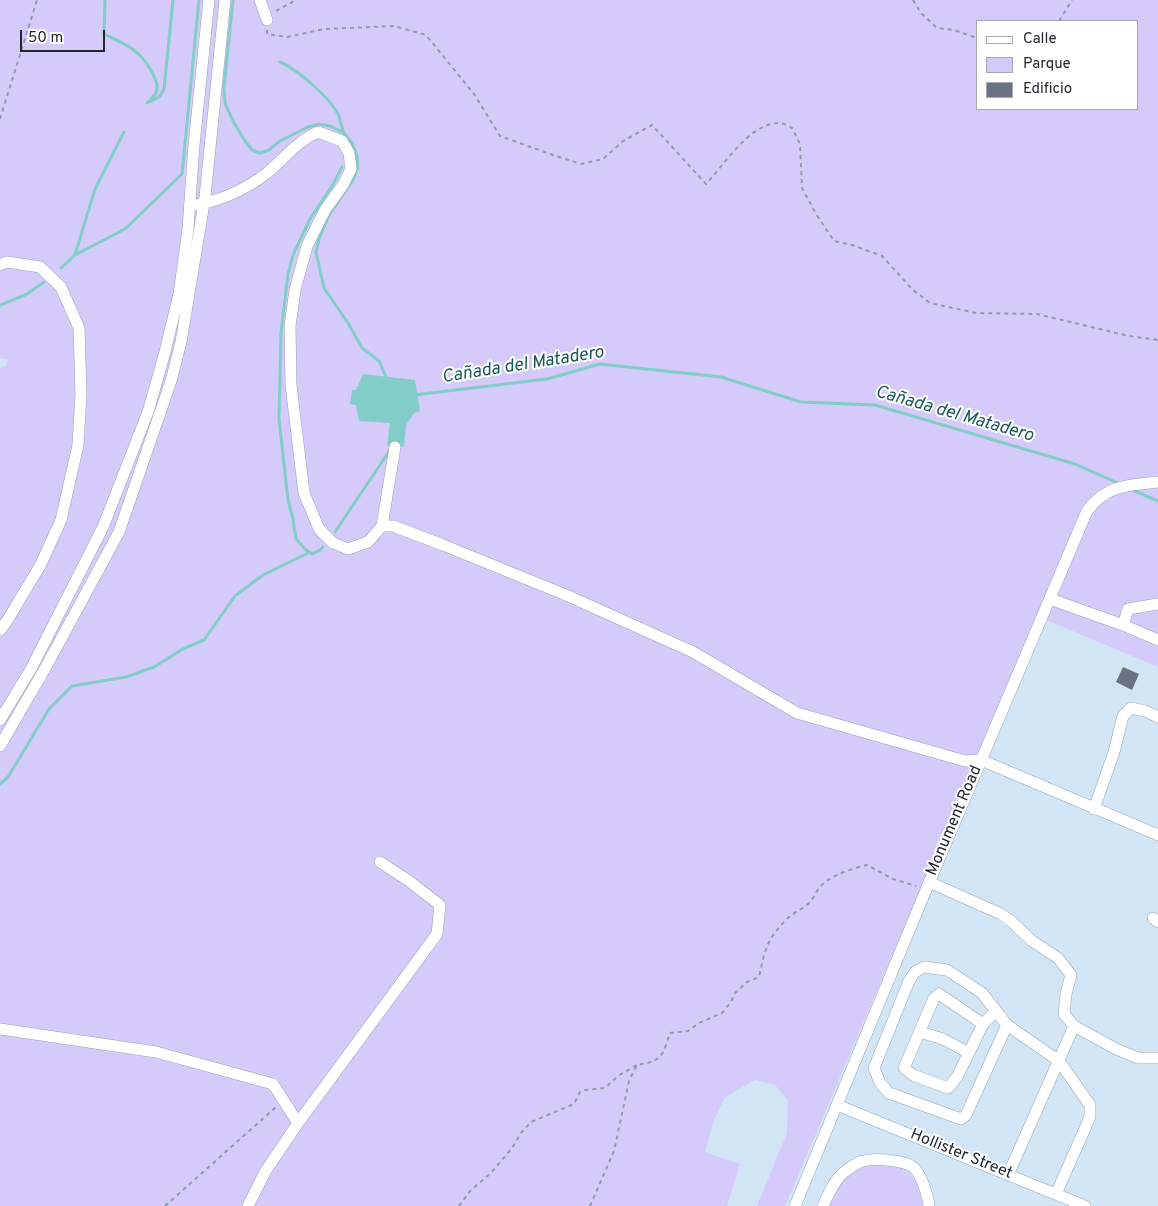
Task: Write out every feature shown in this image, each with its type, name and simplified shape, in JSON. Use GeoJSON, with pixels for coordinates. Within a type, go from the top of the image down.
{"type":"FeatureCollection","features":[{"type":"Feature","properties":{"kind":"street"},"geometry":{"type":"LineString","coordinates":[[0,720],[31,668],[103,527],[148,412],[179,294],[209,0]]}},
{"type":"Feature","properties":{"kind":"street"},"geometry":{"type":"LineString","coordinates":[[0,746],[47,665],[119,532],[171,381],[182,342],[204,204],[225,0]]}},
{"type":"Feature","properties":{"kind":"street"},"geometry":{"type":"LineString","coordinates":[[260,0],[267,20]]}},
{"type":"Feature","properties":{"kind":"street"},"geometry":{"type":"LineString","coordinates":[[189,206],[204,204],[234,193],[266,174],[306,138],[318,132],[342,141],[349,153],[351,169],[343,185],[325,210],[307,246],[295,290],[290,326],[291,385],[304,493],[319,529],[333,543],[348,549],[368,542],[382,526],[396,447]]}},
{"type":"Feature","properties":{"kind":"street"},"geometry":{"type":"LineString","coordinates":[[0,265],[7,262],[40,266],[61,287],[79,328],[81,394],[78,445],[61,520],[41,564],[0,630]]}},
{"type":"Feature","properties":{"kind":"street","name":"Monument Road"},"geometry":{"type":"LineString","coordinates":[[795,1206],[1087,511],[1095,501],[1111,489],[1158,482]]}},
{"type":"Feature","properties":{"kind":"street"},"geometry":{"type":"LineString","coordinates":[[382,526],[393,526],[443,545],[566,595],[684,648],[797,713],[965,761],[981,760],[1158,835]]}},
{"type":"Feature","properties":{"kind":"street"},"geometry":{"type":"LineString","coordinates":[[1050,599],[1123,625],[1158,640]]}},
{"type":"Feature","properties":{"kind":"street"},"geometry":{"type":"LineString","coordinates":[[1123,625],[1128,609],[1158,604]]}},
{"type":"Feature","properties":{"kind":"street"},"geometry":{"type":"LineString","coordinates":[[1094,809],[1114,752],[1123,716],[1130,708],[1145,711],[1158,717]]}},
{"type":"Feature","properties":{"kind":"street"},"geometry":{"type":"LineString","coordinates":[[248,1206],[265,1172],[298,1123],[437,934],[440,905],[380,862]]}},
{"type":"Feature","properties":{"kind":"street"},"geometry":{"type":"LineString","coordinates":[[928,886],[1001,914],[1032,940],[1058,958],[1071,975],[1066,994],[1064,1014],[1074,1026],[1116,1049],[1138,1058],[1158,1058]]}},
{"type":"Feature","properties":{"kind":"street"},"geometry":{"type":"LineString","coordinates":[[1007,1025],[966,1115],[961,1119],[889,1093],[880,1082],[874,1068],[909,981],[915,972],[924,967],[947,970],[982,993],[1007,1025],[1059,1061],[1090,1105],[1090,1117],[1056,1194]]}},
{"type":"Feature","properties":{"kind":"street"},"geometry":{"type":"LineString","coordinates":[[983,1024],[938,994],[934,998],[904,1068],[913,1075],[948,1088],[957,1077],[983,1024],[996,1012]]}},
{"type":"Feature","properties":{"kind":"street"},"geometry":{"type":"LineString","coordinates":[[1008,1175],[1074,1026]]}},
{"type":"Feature","properties":{"kind":"street"},"geometry":{"type":"LineString","coordinates":[[0,1028],[156,1052],[273,1084],[298,1123]]}},
{"type":"Feature","properties":{"kind":"street"},"geometry":{"type":"LineString","coordinates":[[920,1032],[943,1039],[969,1053]]}},
{"type":"Feature","properties":{"kind":"street","name":"Hollister Street"},"geometry":{"type":"LineString","coordinates":[[837,1105],[1085,1206]]}},
{"type":"Feature","properties":{"kind":"street"},"geometry":{"type":"LineString","coordinates":[[823,1206],[842,1174],[862,1161],[876,1160],[899,1161],[913,1167],[922,1182],[928,1197],[929,1206]]}},
{"type":"Feature","properties":{"kind":"path"},"geometry":{"type":"LineString","coordinates":[[0,119],[37,0]]}},
{"type":"Feature","properties":{"kind":"path"},"geometry":{"type":"LineString","coordinates":[[296,0],[277,10],[267,20],[267,34],[287,37],[324,29],[394,26],[426,35],[474,94],[500,136],[581,164],[602,159],[622,142],[652,125],[706,184],[741,142],[760,127],[779,122],[792,128],[800,144],[802,188],[834,241],[882,256],[913,290],[930,303],[976,313],[1037,314],[1129,336],[1158,340]]}},
{"type":"Feature","properties":{"kind":"path"},"geometry":{"type":"LineString","coordinates":[[913,0],[921,13],[937,28],[954,30],[976,38]]}},
{"type":"Feature","properties":{"kind":"path"},"geometry":{"type":"LineString","coordinates":[[1060,20],[1072,0]]}},
{"type":"Feature","properties":{"kind":"path"},"geometry":{"type":"LineString","coordinates":[[459,1206],[470,1191],[491,1173],[531,1122],[574,1104],[580,1092],[606,1088],[618,1076],[637,1065],[651,1063],[662,1056],[670,1033],[688,1031],[699,1023],[722,1013],[731,1002],[735,993],[747,982],[759,977],[765,948],[771,937],[790,916],[810,902],[820,887],[833,877],[867,865],[893,879],[928,886]]}},
{"type":"Feature","properties":{"kind":"path"},"geometry":{"type":"LineString","coordinates":[[590,1206],[614,1151],[629,1081],[637,1065]]}},
{"type":"Feature","properties":{"kind":"path"},"geometry":{"type":"LineString","coordinates":[[165,1206],[283,1100]]}},
{"type":"Feature","properties":{"kind":"green space"},"geometry":{"type":"Polygon","coordinates":[[[0,0],[1158,0],[1158,667],[1037,616],[785,1206],[757,1206],[787,1133],[788,1101],[775,1085],[755,1080],[725,1097],[714,1120],[705,1152],[740,1164],[727,1206],[0,1206],[0,369],[7,365],[8,359],[0,358],[0,0]]]}},
{"type":"Feature","properties":{"kind":"green space"},"geometry":{"type":"Polygon","coordinates":[[[879,1164],[899,1167],[909,1174],[920,1189],[926,1206],[829,1206],[842,1182],[847,1177],[860,1169],[879,1164]]]}},
{"type":"Feature","properties":{"kind":"shaded area"},"geometry":{"type":"Polygon","coordinates":[[[363,374],[415,380],[420,411],[414,413],[406,425],[404,447],[387,446],[390,423],[359,421],[356,405],[350,404],[352,390],[356,390],[363,374]]]}},
{"type":"Feature","properties":{"kind":"building"},"geometry":{"type":"Polygon","coordinates":[[[1123,667],[1139,674],[1132,690],[1116,682],[1123,667]]]}},
{"type":"Feature","properties":{"kind":"waterway"},"geometry":{"type":"LineString","coordinates":[[105,0],[104,34],[138,53],[152,72],[157,90],[147,103]]}},
{"type":"Feature","properties":{"kind":"waterway"},"geometry":{"type":"LineString","coordinates":[[150,102],[160,96],[164,89],[173,0]]}},
{"type":"Feature","properties":{"kind":"waterway"},"geometry":{"type":"LineString","coordinates":[[75,255],[125,229],[182,174],[199,0]]}},
{"type":"Feature","properties":{"kind":"waterway"},"geometry":{"type":"LineString","coordinates":[[233,0],[224,87],[225,103],[234,123],[252,150],[260,153],[269,150],[280,141],[308,127],[319,124],[330,126],[344,133],[352,143],[357,156],[358,168],[353,180],[329,215],[316,252],[324,288],[348,323],[362,348],[379,361],[387,379]]}},
{"type":"Feature","properties":{"kind":"waterway"},"geometry":{"type":"LineString","coordinates":[[280,62],[303,77],[328,100],[338,114],[344,133]]}},
{"type":"Feature","properties":{"kind":"waterway"},"geometry":{"type":"LineString","coordinates":[[61,268],[75,255],[95,189],[124,132]]}},
{"type":"Feature","properties":{"kind":"waterway"},"geometry":{"type":"LineString","coordinates":[[323,547],[312,554],[296,539],[288,500],[279,419],[281,333],[288,274],[293,255],[310,219],[342,167]]}},
{"type":"Feature","properties":{"kind":"waterway"},"geometry":{"type":"LineString","coordinates":[[0,305],[27,294],[44,282]]}},
{"type":"Feature","properties":{"kind":"waterway","name":"Cañada del Matadero"},"geometry":{"type":"LineString","coordinates":[[414,395],[547,379],[600,364],[721,377],[801,402],[875,405],[1075,464],[1120,484]]}},
{"type":"Feature","properties":{"kind":"waterway"},"geometry":{"type":"LineString","coordinates":[[335,532],[390,450]]}},
{"type":"Feature","properties":{"kind":"waterway","name":"Cañada del Matadero"},"geometry":{"type":"LineString","coordinates":[[1130,489],[1158,501]]}},
{"type":"Feature","properties":{"kind":"waterway"},"geometry":{"type":"LineString","coordinates":[[0,784],[8,777],[49,709],[72,686],[126,677],[154,667],[183,649],[204,640],[235,596],[263,575],[310,552]]}}]}
